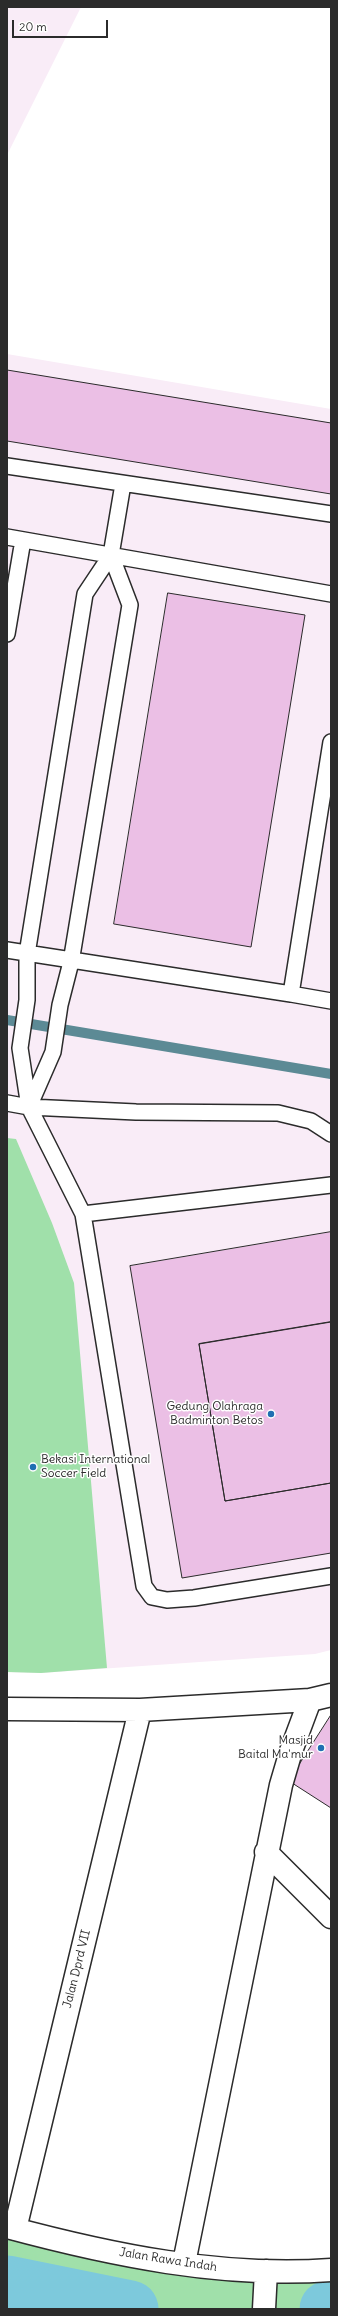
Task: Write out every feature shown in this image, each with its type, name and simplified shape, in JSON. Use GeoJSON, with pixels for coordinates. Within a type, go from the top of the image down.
{"type":"FeatureCollection","features":[{"type":"Feature","properties":{"kind":"street"},"geometry":{"type":"LineString","coordinates":[[7,1709],[140,1710],[321,1697]]}},
{"type":"Feature","properties":{"kind":"street"},"geometry":{"type":"LineString","coordinates":[[184,2263],[266,1852],[291,1751],[321,1697]]}},
{"type":"Feature","properties":{"kind":"street","name":"Jalan Dprd VII"},"geometry":{"type":"LineString","coordinates":[[11,2228],[140,1710]]}},
{"type":"Feature","properties":{"kind":"street"},"geometry":{"type":"LineString","coordinates":[[266,1852],[331,1917]]}},
{"type":"Feature","properties":{"kind":"street","name":"Jalan Rawa Indah"},"geometry":{"type":"LineString","coordinates":[[11,2228],[129,2254],[224,2269],[266,2271],[331,2270]]}},
{"type":"Feature","properties":{"kind":"street"},"geometry":{"type":"LineString","coordinates":[[264,2303],[266,2271]]}},
{"type":"Feature","properties":{"kind":"lane"},"geometry":{"type":"LineString","coordinates":[[7,466],[331,514]]}},
{"type":"Feature","properties":{"kind":"lane"},"geometry":{"type":"LineString","coordinates":[[123,484],[110,555],[85,594],[27,954],[27,1000],[20,1048],[29,1106],[84,1214],[144,1586],[148,1593],[160,1599],[194,1598],[331,1576]]}},
{"type":"Feature","properties":{"kind":"lane"},"geometry":{"type":"LineString","coordinates":[[7,537],[331,594]]}},
{"type":"Feature","properties":{"kind":"lane"},"geometry":{"type":"LineString","coordinates":[[7,631],[11,589],[22,540]]}},
{"type":"Feature","properties":{"kind":"lane"},"geometry":{"type":"LineString","coordinates":[[29,1106],[53,1052],[60,1005],[72,962],[130,605],[110,555]]}},
{"type":"Feature","properties":{"kind":"lane"},"geometry":{"type":"LineString","coordinates":[[290,994],[331,742]]}},
{"type":"Feature","properties":{"kind":"lane"},"geometry":{"type":"LineString","coordinates":[[7,950],[72,962],[331,1001]]}},
{"type":"Feature","properties":{"kind":"lane"},"geometry":{"type":"LineString","coordinates":[[7,1103],[29,1106],[136,1112],[278,1113],[311,1120],[331,1134]]}},
{"type":"Feature","properties":{"kind":"lane"},"geometry":{"type":"LineString","coordinates":[[84,1214],[331,1185]]}},
{"type":"Feature","properties":{"kind":"shaded area"},"geometry":{"type":"Polygon","coordinates":[[[7,7],[81,7],[7,155],[7,7]]]}},
{"type":"Feature","properties":{"kind":"shaded area"},"geometry":{"type":"Polygon","coordinates":[[[7,354],[331,409],[331,1650],[315,1654],[41,1673],[7,1672],[7,354]]]}},
{"type":"Feature","properties":{"kind":"green space"},"geometry":{"type":"Polygon","coordinates":[[[7,1138],[16,1139],[52,1223],[74,1283],[107,1668],[41,1673],[7,1672],[7,1138]]]}},
{"type":"Feature","properties":{"kind":"green space"},"geometry":{"type":"Polygon","coordinates":[[[7,2225],[69,2242],[331,2270],[331,2309],[7,2309],[7,2225]]]}},
{"type":"Feature","properties":{"kind":"building"},"geometry":{"type":"Polygon","coordinates":[[[7,370],[331,423],[331,494],[7,441],[7,370]]]}},
{"type":"Feature","properties":{"kind":"building"},"geometry":{"type":"Polygon","coordinates":[[[168,593],[305,615],[251,947],[114,924],[168,593]]]}},
{"type":"Feature","properties":{"kind":"building"},"geometry":{"type":"Polygon","coordinates":[[[331,1232],[331,1322],[199,1344],[225,1501],[331,1483],[331,1553],[182,1578],[130,1266],[331,1232]]]}},
{"type":"Feature","properties":{"kind":"building","name":"Gedung Olahraga Badminton Betos"},"geometry":{"type":"Polygon","coordinates":[[[331,1322],[331,1483],[225,1501],[199,1344],[331,1322]]]}},
{"type":"Feature","properties":{"kind":"building","name":"Masjid Baital Ma'mur"},"geometry":{"type":"Polygon","coordinates":[[[331,1715],[331,1808],[289,1781],[331,1715]]]}},
{"type":"Feature","properties":{"kind":"waterway"},"geometry":{"type":"LineString","coordinates":[[7,1020],[331,1074]]}},
{"type":"Feature","properties":{"kind":"waterway"},"geometry":{"type":"LineString","coordinates":[[7,2284],[130,2309]]}},
{"type":"Feature","properties":{"kind":"place","name":"Gedung Olahraga Badminton Betos"},"geometry":{"type":"Point","coordinates":[271,1414]}},
{"type":"Feature","properties":{"kind":"place","name":"Bekasi International Soccer Field"},"geometry":{"type":"Point","coordinates":[33,1467]}},
{"type":"Feature","properties":{"kind":"place","name":"Masjid Baital Ma'mur"},"geometry":{"type":"Point","coordinates":[321,1748]}}]}
